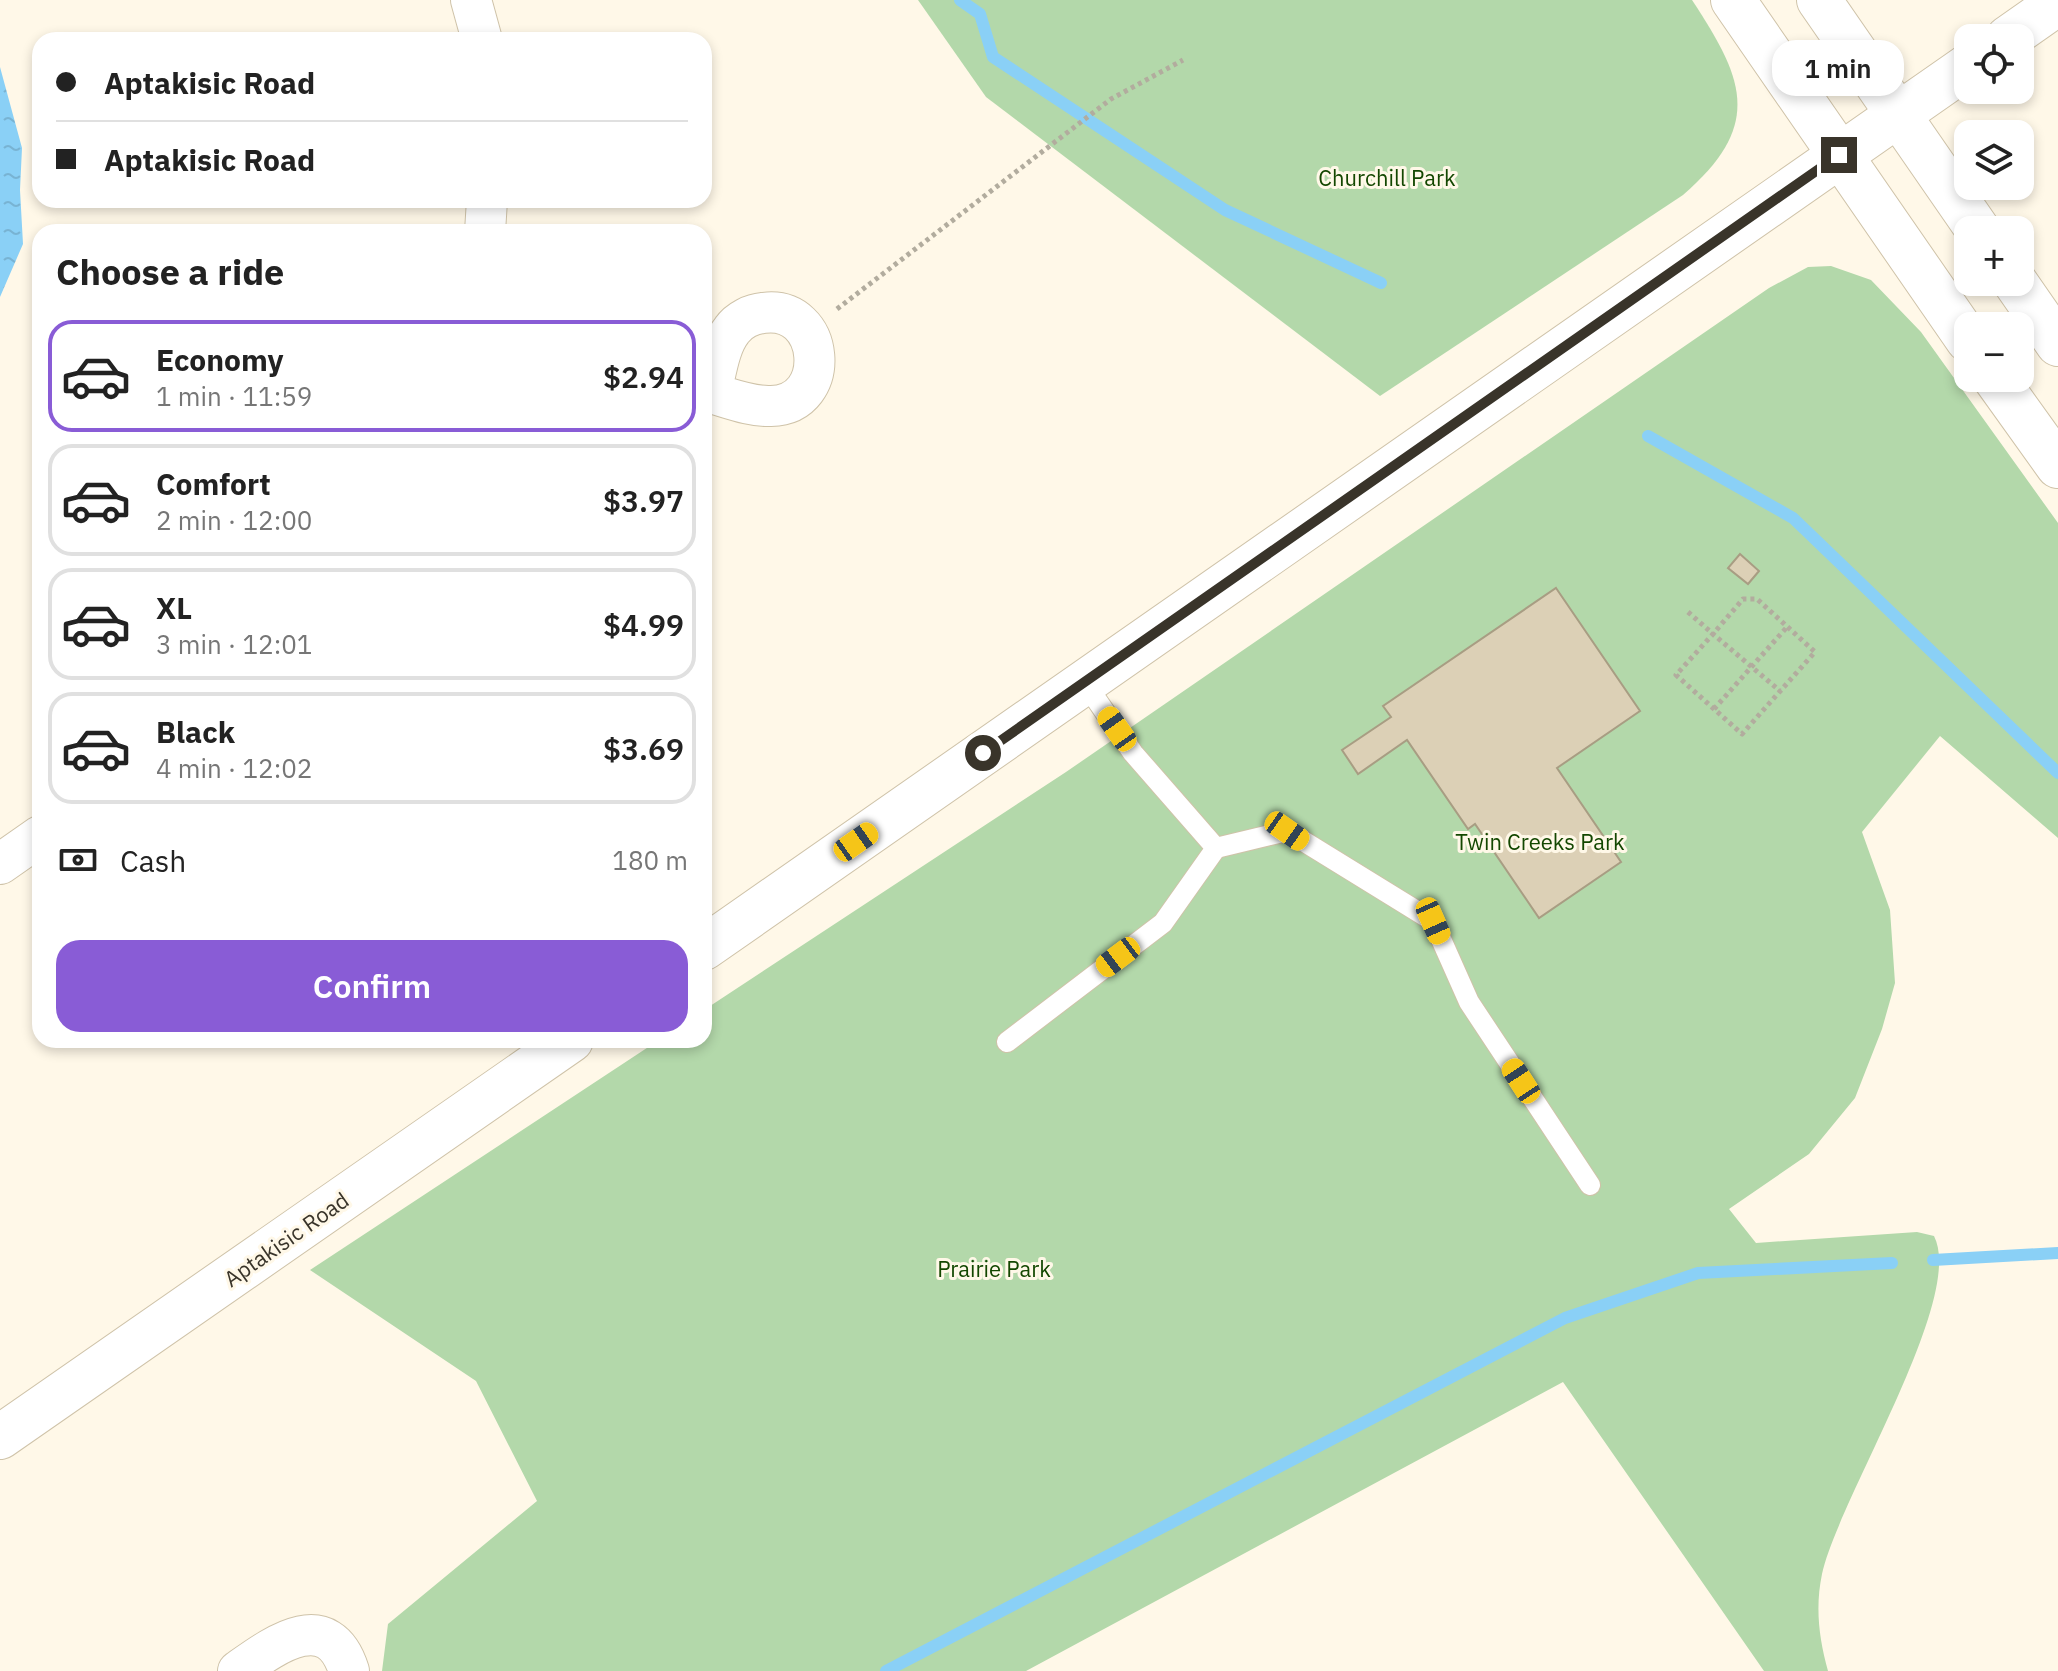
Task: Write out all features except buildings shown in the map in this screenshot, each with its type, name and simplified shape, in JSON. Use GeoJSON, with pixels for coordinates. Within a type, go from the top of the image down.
{"type":"FeatureCollection","features":[{"type":"Feature","properties":{"kind":"main road"},"geometry":{"type":"LineString","coordinates":[[1733,0],[1954,320]]}},
{"type":"Feature","properties":{"kind":"main road"},"geometry":{"type":"LineString","coordinates":[[1819,0],[1968,216]]}},
{"type":"Feature","properties":{"kind":"main road"},"geometry":{"type":"LineString","coordinates":[[2028,24],[2058,3]]}},
{"type":"Feature","properties":{"kind":"main road"},"geometry":{"type":"LineString","coordinates":[[712,942],[1954,76]]}},
{"type":"Feature","properties":{"kind":"main road"},"geometry":{"type":"LineString","coordinates":[[2025,296],[2058,344]]}},
{"type":"Feature","properties":{"kind":"main road"},"geometry":{"type":"LineString","coordinates":[[2005,392],[2058,466]]}},
{"type":"Feature","properties":{"kind":"main road","name":"Aptakisic Road"},"geometry":{"type":"LineString","coordinates":[[0,1437],[559,1048]]}},
{"type":"Feature","properties":{"kind":"street"},"geometry":{"type":"LineString","coordinates":[[471,0],[480,32]]}},
{"type":"Feature","properties":{"kind":"street"},"geometry":{"type":"LineString","coordinates":[[712,378],[725,342],[744,319],[773,311],[787,315],[807,331],[816,350],[816,366],[811,382],[801,394],[787,403],[771,407],[712,393]]}},
{"type":"Feature","properties":{"kind":"street"},"geometry":{"type":"LineString","coordinates":[[0,864],[32,842]]}},
{"type":"Feature","properties":{"kind":"street"},"geometry":{"type":"LineString","coordinates":[[238,1671],[284,1639],[300,1635],[329,1643],[341,1654],[349,1671]]}},
{"type":"Feature","properties":{"kind":"lane"},"geometry":{"type":"LineString","coordinates":[[1085,683],[1133,753],[1216,848]]}},
{"type":"Feature","properties":{"kind":"lane"},"geometry":{"type":"LineString","coordinates":[[1007,1042],[1163,923],[1216,848],[1287,831],[1433,921],[1469,1002],[1590,1185]]}},
{"type":"Feature","properties":{"kind":"path"},"geometry":{"type":"LineString","coordinates":[[807,331],[1111,99],[1183,60]]}},
{"type":"Feature","properties":{"kind":"path"},"geometry":{"type":"LineString","coordinates":[[1743,599],[1757,599],[1787,627],[1815,652],[1742,734],[1676,675],[1743,599]]}},
{"type":"Feature","properties":{"kind":"path"},"geometry":{"type":"LineString","coordinates":[[1688,612],[1780,691]]}},
{"type":"Feature","properties":{"kind":"path"},"geometry":{"type":"LineString","coordinates":[[1714,709],[1787,627]]}},
{"type":"Feature","properties":{"kind":"green space","name":"Churchill Park"},"geometry":{"type":"Polygon","coordinates":[[[918,0],[1692,0],[1724,54],[1733,78],[1737,101],[1735,123],[1726,146],[1709,170],[1683,195],[1380,396],[986,97],[918,0]]]}},
{"type":"Feature","properties":{"kind":"green space"},"geometry":{"type":"Polygon","coordinates":[[[1831,266],[1871,280],[1921,332],[1954,378],[1954,392],[1964,392],[2058,523],[2058,838],[1940,736],[1862,832],[1890,910],[1895,983],[1882,1029],[1855,1098],[1809,1154],[1729,1209],[1756,1243],[1917,1232],[1934,1236],[1939,1265],[1932,1305],[1917,1351],[1833,1541],[1822,1574],[1819,1623],[1828,1671],[1764,1671],[1563,1382],[1026,1671],[382,1671],[388,1624],[537,1501],[476,1381],[310,1270],[647,1048],[712,1048],[712,1005],[1066,772],[1769,288],[1808,267],[1831,266]]]}},
{"type":"Feature","properties":{"kind":"water"},"geometry":{"type":"Polygon","coordinates":[[[0,67],[22,148],[20,190],[23,244],[0,297],[0,67]]]}},
{"type":"Feature","properties":{"kind":"waterway"},"geometry":{"type":"LineString","coordinates":[[960,0],[980,14],[993,57],[1225,210],[1381,283]]}},
{"type":"Feature","properties":{"kind":"waterway"},"geometry":{"type":"LineString","coordinates":[[1648,436],[1793,518],[2058,773]]}},
{"type":"Feature","properties":{"kind":"waterway"},"geometry":{"type":"LineString","coordinates":[[1933,1260],[2058,1253]]}},
{"type":"Feature","properties":{"kind":"waterway"},"geometry":{"type":"LineString","coordinates":[[886,1671],[1565,1318],[1698,1273],[1892,1263]]}},
{"type":"Feature","properties":{"kind":"route"},"geometry":{"type":"LineString","coordinates":[[983,753],[1839,155]]}},
{"type":"Feature","properties":{"kind":"park label","name":"Twin Creeks Park"},"geometry":{"type":"Point","coordinates":[1540,841]}},
{"type":"Feature","properties":{"kind":"park label","name":"Prairie Park"},"geometry":{"type":"Point","coordinates":[994,1268]}}]}
